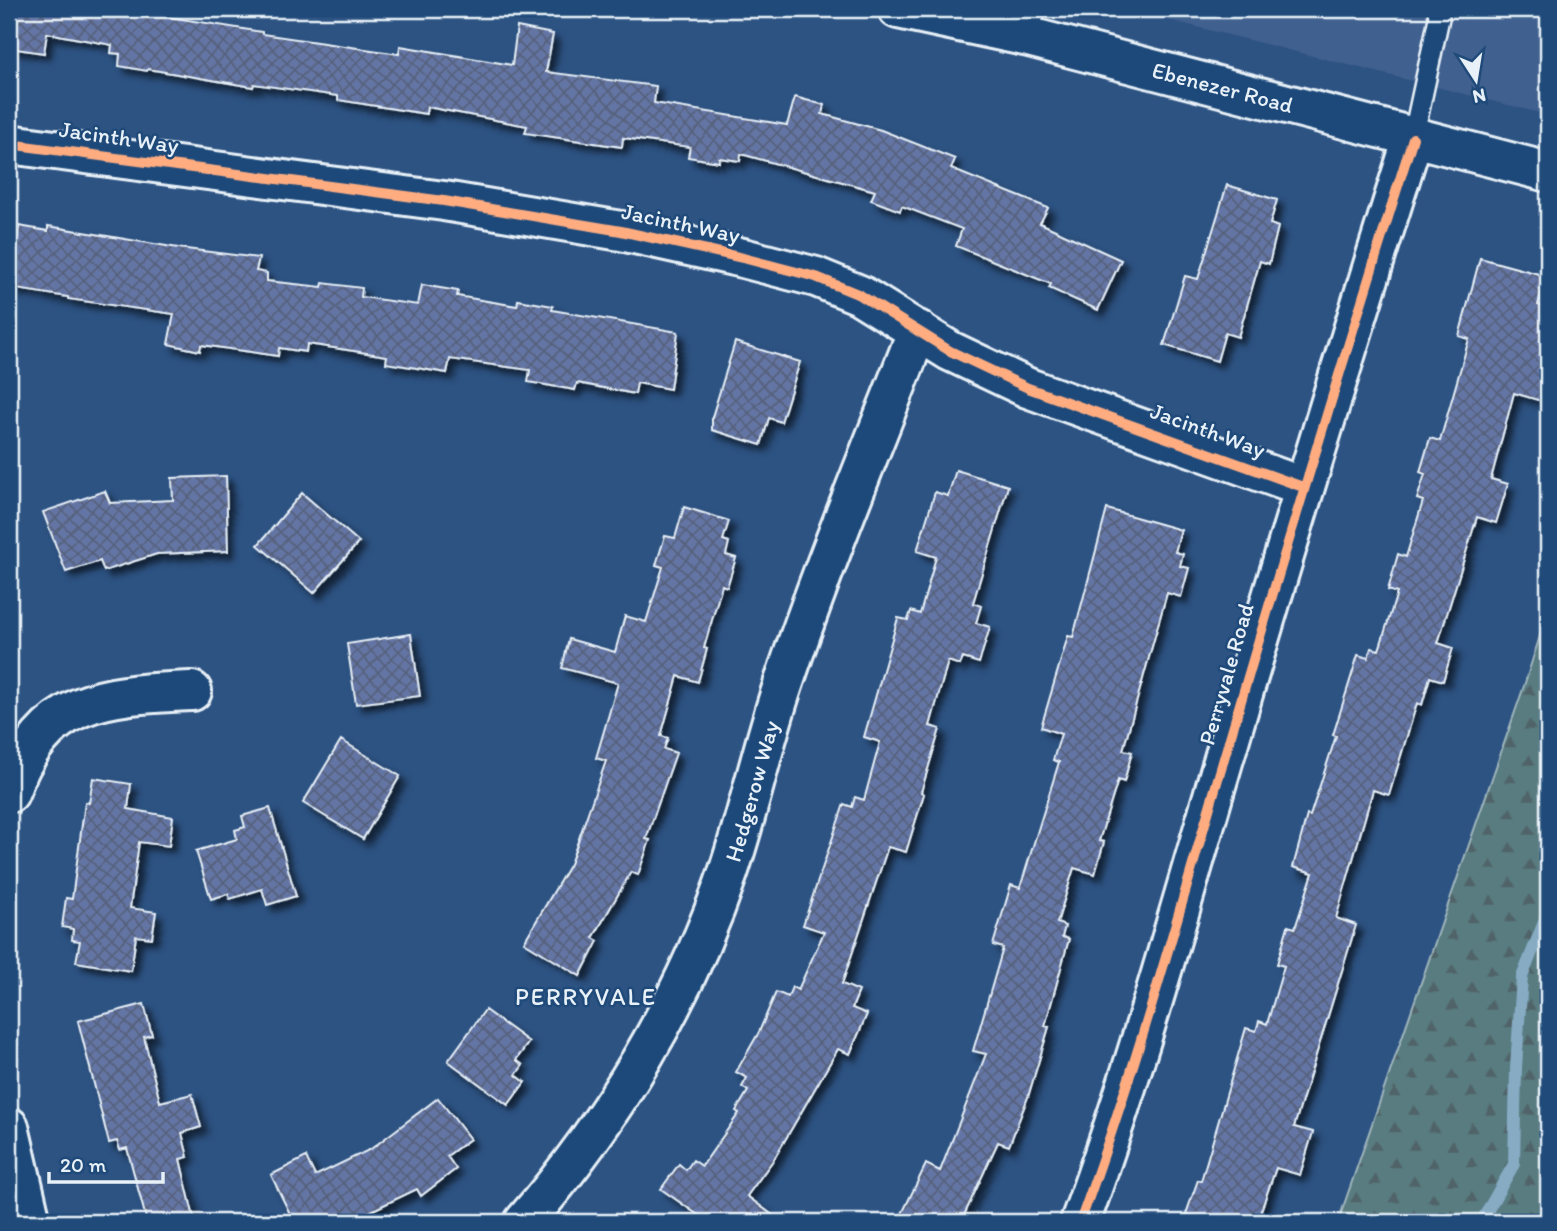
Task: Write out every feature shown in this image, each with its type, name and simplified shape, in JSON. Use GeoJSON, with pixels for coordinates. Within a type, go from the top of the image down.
{"type":"FeatureCollection","features":[{"type":"Feature","properties":{"kind":"street","name":"Ebenezer Road"},"geometry":{"type":"LineString","coordinates":[[898,9],[1032,23],[1413,138],[1548,172]]}},
{"type":"Feature","properties":{"kind":"street","name":"Perryvale Road"},"geometry":{"type":"LineString","coordinates":[[1080,1222],[1136,1057],[1303,486],[1413,138]]}},
{"type":"Feature","properties":{"kind":"street","name":"Jacinth Way"},"geometry":{"type":"LineString","coordinates":[[9,144],[444,201],[621,231],[816,277],[860,295],[950,351],[1028,388],[1303,486]]}},
{"type":"Feature","properties":{"kind":"street","name":"Hedgerow Way"},"geometry":{"type":"LineString","coordinates":[[524,1222],[560,1180],[602,1121],[663,1022],[698,948],[727,875],[782,689],[823,571],[918,330]]}},
{"type":"Feature","properties":{"kind":"street"},"geometry":{"type":"LineString","coordinates":[[9,793],[31,747],[59,719],[76,708],[127,694],[191,691]]}},
{"type":"Feature","properties":{"kind":"street"},"geometry":{"type":"LineString","coordinates":[[9,1128],[31,1222]]}},
{"type":"Feature","properties":{"kind":"lane"},"geometry":{"type":"LineString","coordinates":[[1413,138],[1439,18],[1438,9]]}},
{"type":"Feature","properties":{"kind":"shaded area"},"geometry":{"type":"Polygon","coordinates":[[[1125,9],[1548,9],[1548,115],[1125,9]]]}},
{"type":"Feature","properties":{"kind":"green space"},"geometry":{"type":"Polygon","coordinates":[[[1548,611],[1548,1222],[1338,1222],[1524,686],[1548,611]]]}},
{"type":"Feature","properties":{"kind":"building"},"geometry":{"type":"Polygon","coordinates":[[[9,9],[158,9],[157,15],[262,34],[399,54],[400,46],[512,65],[517,27],[553,34],[546,72],[656,86],[654,103],[787,125],[795,97],[824,105],[822,114],[881,130],[955,159],[951,169],[1048,208],[1040,223],[1121,260],[1098,310],[1049,288],[1051,284],[956,246],[962,229],[902,206],[900,211],[871,200],[875,191],[741,154],[740,161],[719,158],[719,162],[688,157],[690,147],[623,138],[622,147],[525,133],[527,126],[427,107],[426,114],[338,100],[338,96],[254,84],[253,87],[119,66],[120,54],[111,53],[112,45],[47,33],[44,53],[9,48],[9,9]]]}},
{"type":"Feature","properties":{"kind":"building"},"geometry":{"type":"Polygon","coordinates":[[[1227,185],[1277,200],[1270,224],[1278,227],[1269,264],[1260,261],[1238,337],[1225,333],[1217,361],[1164,345],[1185,276],[1198,279],[1227,185]]]}},
{"type":"Feature","properties":{"kind":"building"},"geometry":{"type":"Polygon","coordinates":[[[19,226],[48,231],[48,226],[178,248],[259,258],[256,271],[267,273],[267,281],[322,287],[323,283],[362,288],[361,297],[418,305],[422,285],[458,291],[457,296],[517,306],[518,300],[553,306],[552,310],[678,332],[670,389],[637,383],[635,394],[577,383],[575,390],[528,382],[530,370],[450,359],[447,373],[386,363],[387,356],[307,344],[306,352],[279,348],[278,356],[201,345],[200,351],[168,344],[174,314],[10,288],[19,226]]]}},
{"type":"Feature","properties":{"kind":"building"},"geometry":{"type":"Polygon","coordinates":[[[1480,258],[1546,276],[1538,305],[1548,308],[1548,403],[1514,393],[1491,479],[1508,484],[1496,523],[1477,517],[1438,643],[1453,648],[1443,681],[1430,677],[1422,705],[1417,703],[1389,795],[1373,790],[1336,918],[1356,925],[1294,1127],[1313,1132],[1300,1175],[1276,1168],[1257,1222],[1189,1222],[1191,1216],[1186,1214],[1198,1180],[1201,1181],[1246,1028],[1256,1031],[1259,1021],[1267,1024],[1284,966],[1277,964],[1288,926],[1295,928],[1313,873],[1293,867],[1307,815],[1310,816],[1336,736],[1333,735],[1358,655],[1368,658],[1371,648],[1379,650],[1397,593],[1388,590],[1398,554],[1406,557],[1423,501],[1417,499],[1425,474],[1420,472],[1430,438],[1440,441],[1469,339],[1459,336],[1480,258]]]}},
{"type":"Feature","properties":{"kind":"building"},"geometry":{"type":"Polygon","coordinates":[[[735,342],[800,362],[781,422],[769,418],[761,445],[712,430],[712,417],[735,342]]]}},
{"type":"Feature","properties":{"kind":"building"},"geometry":{"type":"Polygon","coordinates":[[[956,470],[1008,486],[973,603],[981,606],[976,623],[990,627],[979,663],[963,658],[960,665],[948,661],[930,726],[940,729],[906,852],[888,847],[842,984],[859,991],[852,1008],[867,1014],[850,1054],[838,1049],[774,1159],[747,1196],[782,1222],[708,1222],[661,1189],[679,1164],[686,1170],[693,1160],[702,1166],[739,1113],[736,1111],[748,1091],[742,1087],[747,1078],[736,1072],[759,1032],[776,992],[788,997],[792,987],[798,990],[824,932],[803,925],[844,804],[852,807],[855,797],[864,800],[880,742],[864,737],[898,618],[908,620],[911,611],[920,614],[936,557],[917,551],[935,492],[948,496],[956,470]]]}},
{"type":"Feature","properties":{"kind":"building"},"geometry":{"type":"Polygon","coordinates":[[[226,476],[228,551],[157,554],[104,571],[100,561],[66,572],[43,512],[105,491],[110,503],[173,500],[172,478],[226,476]]]}},
{"type":"Feature","properties":{"kind":"building"},"geometry":{"type":"Polygon","coordinates":[[[302,493],[359,542],[314,593],[258,545],[302,493]]]}},
{"type":"Feature","properties":{"kind":"building"},"geometry":{"type":"Polygon","coordinates":[[[684,507],[729,521],[723,540],[729,542],[726,555],[736,558],[727,587],[722,585],[704,648],[707,649],[698,682],[678,676],[661,736],[668,738],[664,749],[676,753],[646,839],[650,840],[638,875],[631,872],[593,938],[598,941],[580,976],[524,942],[570,864],[606,761],[596,758],[618,683],[562,668],[569,639],[615,652],[625,616],[646,622],[663,567],[656,565],[665,536],[675,538],[684,507]]]}},
{"type":"Feature","properties":{"kind":"building"},"geometry":{"type":"Polygon","coordinates":[[[1107,509],[1181,530],[1175,552],[1183,554],[1180,566],[1189,568],[1181,597],[1167,593],[1123,750],[1132,752],[1124,782],[1118,780],[1099,841],[1104,842],[1095,874],[1074,868],[1057,923],[1065,926],[1062,937],[1069,939],[1045,1026],[1049,1027],[1028,1097],[1009,1146],[998,1142],[961,1222],[898,1222],[926,1164],[940,1171],[986,1054],[973,1051],[1003,948],[993,945],[1011,885],[1020,888],[1059,762],[1053,760],[1061,734],[1041,727],[1068,636],[1073,637],[1107,509]]]}},
{"type":"Feature","properties":{"kind":"building"},"geometry":{"type":"Polygon","coordinates":[[[411,634],[420,696],[356,704],[347,644],[411,634]]]}},
{"type":"Feature","properties":{"kind":"building"},"geometry":{"type":"Polygon","coordinates":[[[341,740],[400,776],[363,839],[303,803],[341,740]]]}},
{"type":"Feature","properties":{"kind":"building"},"geometry":{"type":"Polygon","coordinates":[[[93,778],[131,784],[128,809],[173,817],[169,846],[139,842],[130,908],[156,912],[152,938],[136,936],[131,971],[76,962],[80,941],[72,940],[73,929],[62,927],[66,898],[72,899],[85,802],[89,803],[93,778]]]}},
{"type":"Feature","properties":{"kind":"building"},"geometry":{"type":"Polygon","coordinates":[[[270,808],[296,896],[267,905],[262,889],[230,899],[228,894],[211,899],[196,851],[237,839],[235,830],[245,827],[242,816],[270,808]]]}},
{"type":"Feature","properties":{"kind":"building"},"geometry":{"type":"Polygon","coordinates":[[[144,1004],[152,1035],[144,1037],[160,1102],[192,1094],[201,1127],[182,1133],[188,1157],[180,1159],[195,1222],[147,1222],[127,1148],[120,1150],[117,1141],[109,1143],[78,1021],[144,1004]]]}},
{"type":"Feature","properties":{"kind":"building"},"geometry":{"type":"Polygon","coordinates":[[[485,1010],[529,1042],[516,1060],[523,1065],[516,1075],[525,1082],[508,1105],[448,1061],[485,1010]]]}},
{"type":"Feature","properties":{"kind":"building"},"geometry":{"type":"Polygon","coordinates":[[[438,1098],[470,1139],[447,1156],[456,1169],[421,1196],[417,1189],[348,1222],[294,1222],[271,1175],[306,1157],[315,1176],[371,1149],[438,1098]]]}},
{"type":"Feature","properties":{"kind":"waterway"},"geometry":{"type":"LineString","coordinates":[[1481,1222],[1514,1164],[1516,1068],[1522,977],[1548,912]]}},
{"type":"Feature","properties":{"kind":"cycle path"},"geometry":{"type":"LineString","coordinates":[[1080,1222],[1140,1042],[1297,512],[1413,138]]}},
{"type":"Feature","properties":{"kind":"cycle path"},"geometry":{"type":"LineString","coordinates":[[9,144],[444,201],[621,231],[816,277],[860,295],[950,351],[1028,388],[1303,487]]}},
{"type":"Feature","properties":{"kind":"district","name":"PERRYVALE"},"geometry":{"type":"Point","coordinates":[586,996]}}]}
